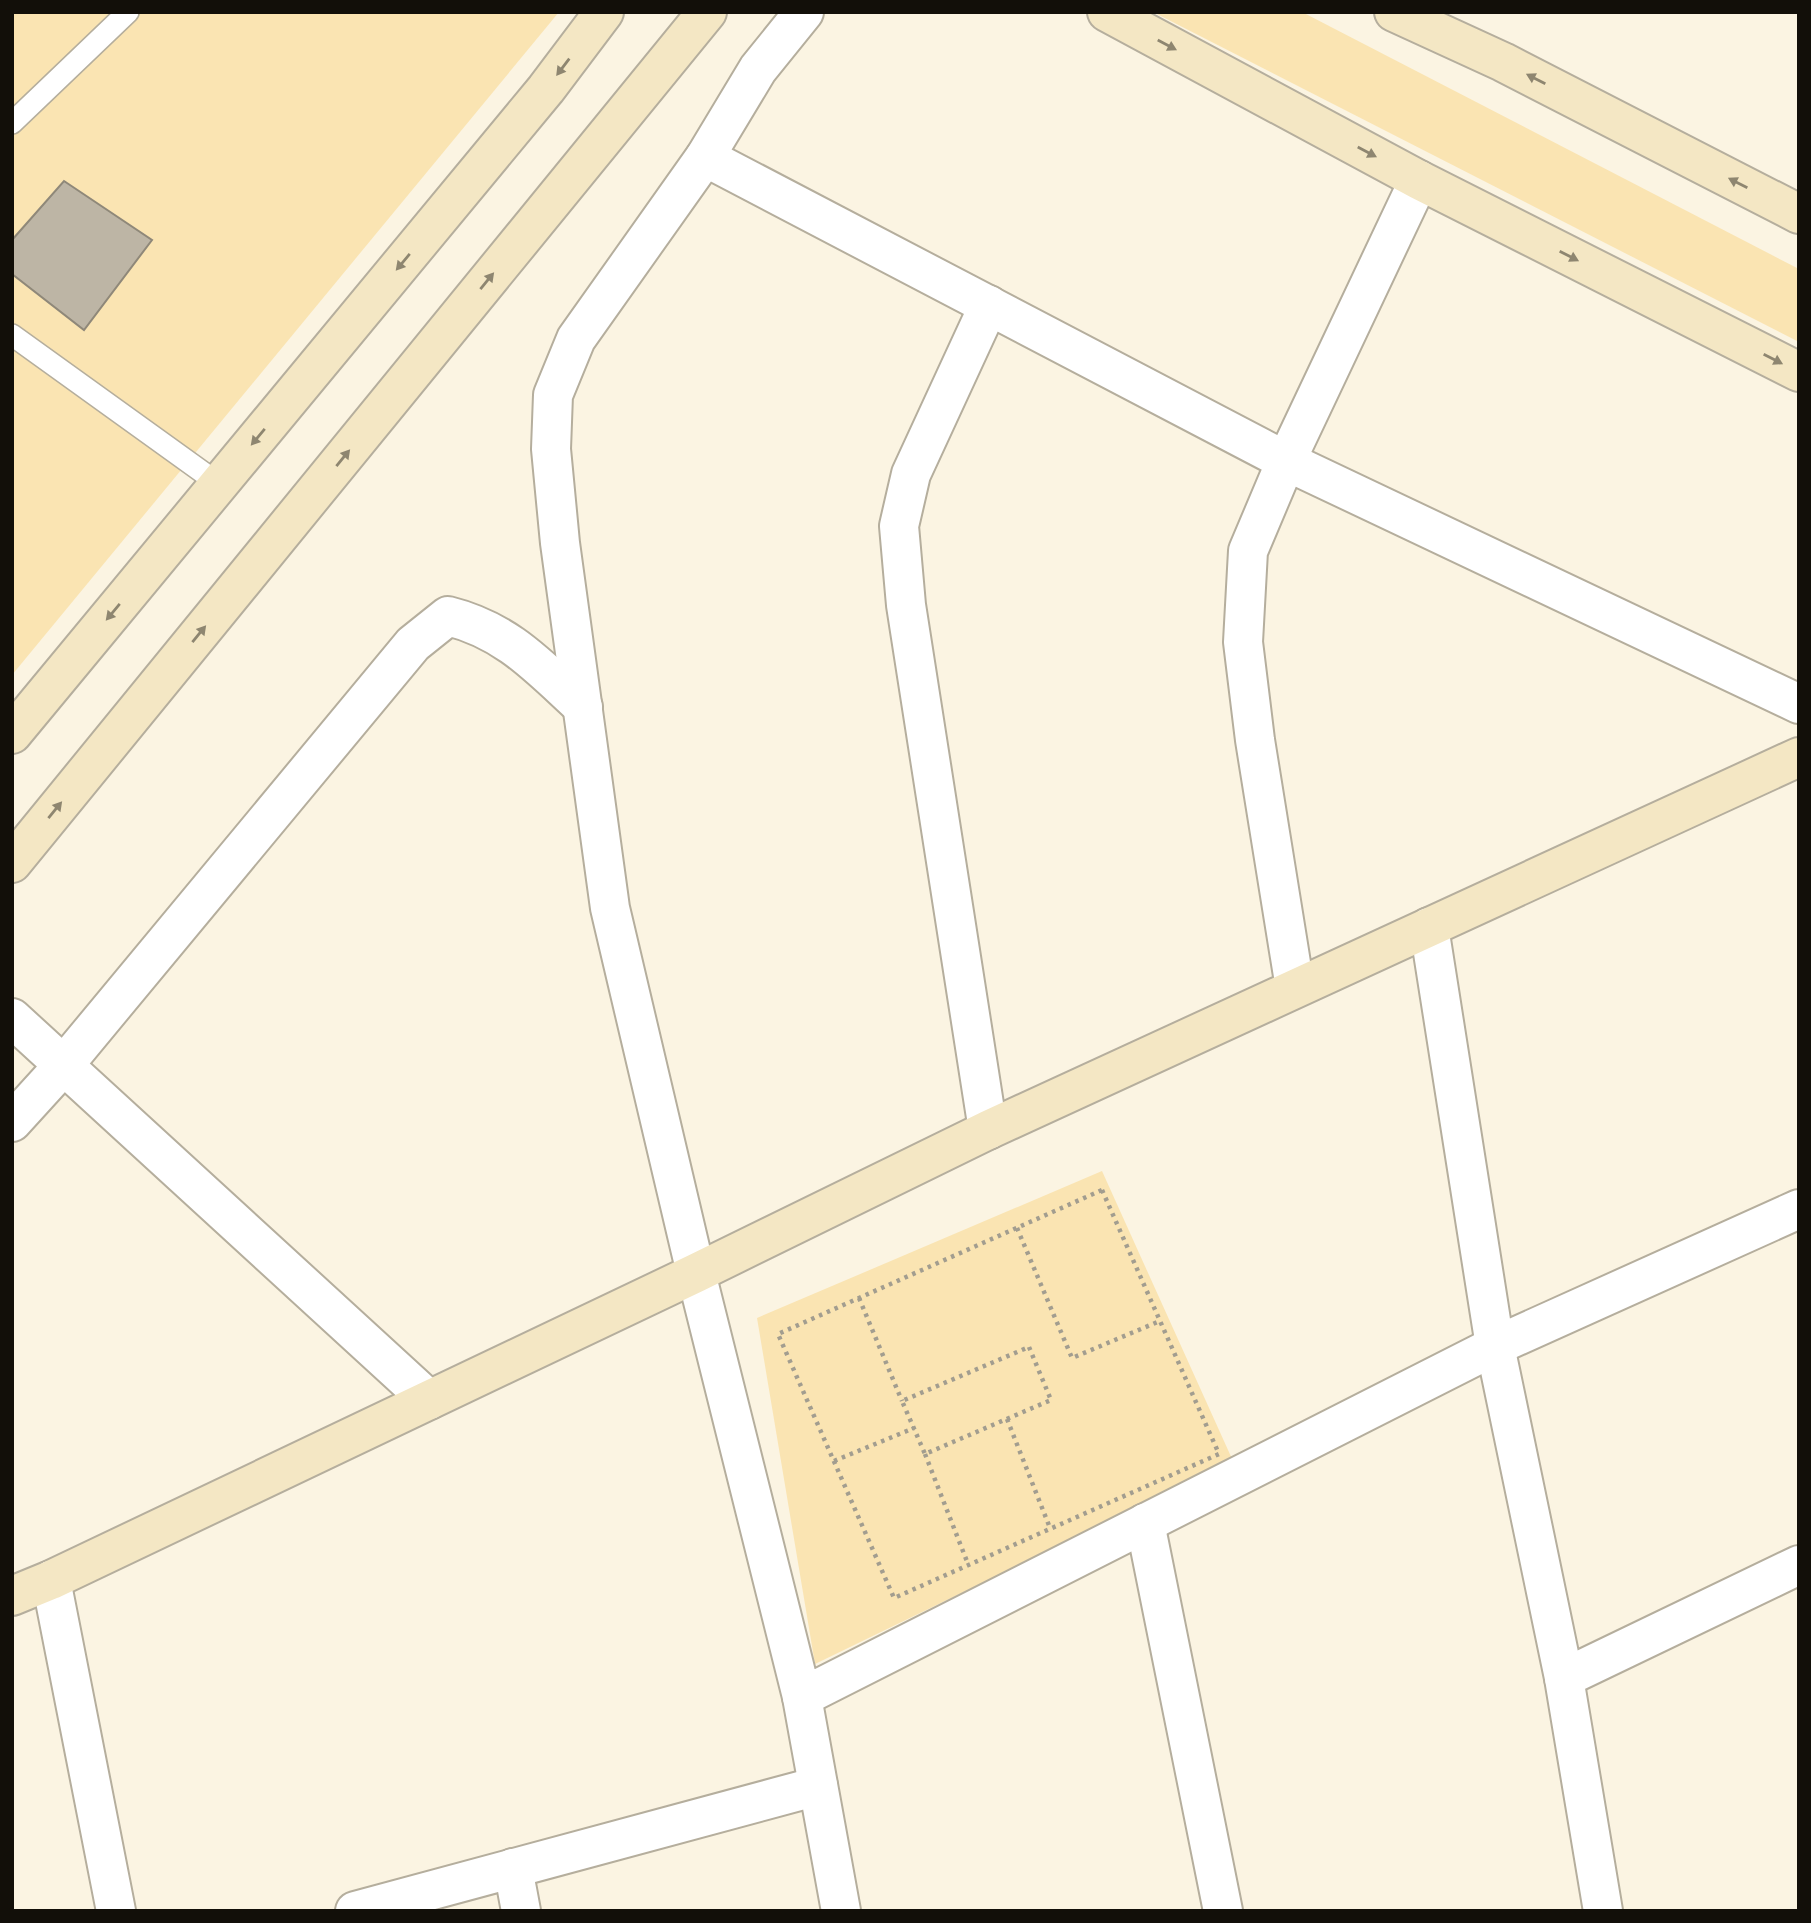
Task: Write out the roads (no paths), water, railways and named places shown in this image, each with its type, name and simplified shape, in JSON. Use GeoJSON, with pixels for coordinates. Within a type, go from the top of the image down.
{"type":"FeatureCollection","features":[{"type":"Feature","properties":{"kind":"main road"},"geometry":{"type":"LineString","coordinates":[[12,734],[545,89],[604,12]]}},
{"type":"Feature","properties":{"kind":"main road"},"geometry":{"type":"LineString","coordinates":[[12,863],[707,12]]}},
{"type":"Feature","properties":{"kind":"main road"},"geometry":{"type":"LineString","coordinates":[[1107,12],[1419,180],[1799,372]]}},
{"type":"Feature","properties":{"kind":"main road"},"geometry":{"type":"LineString","coordinates":[[1394,12],[1503,62],[1799,214]]}},
{"type":"Feature","properties":{"kind":"main road"},"geometry":{"type":"LineString","coordinates":[[12,1596],[51,1580],[696,1273],[988,1130],[1799,757]]}},
{"type":"Feature","properties":{"kind":"street"},"geometry":{"type":"LineString","coordinates":[[804,12],[758,69],[705,157],[576,339],[553,396],[551,449],[610,908],[696,1273],[802,1697],[841,1911]]}},
{"type":"Feature","properties":{"kind":"street"},"geometry":{"type":"LineString","coordinates":[[705,157],[1286,461],[1799,704]]}},
{"type":"Feature","properties":{"kind":"street"},"geometry":{"type":"LineString","coordinates":[[1295,988],[1255,740],[1243,642],[1248,551],[1286,461],[1419,180]]}},
{"type":"Feature","properties":{"kind":"street"},"geometry":{"type":"LineString","coordinates":[[988,1130],[906,605],[899,526],[911,474],[989,306]]}},
{"type":"Feature","properties":{"kind":"street"},"geometry":{"type":"LineString","coordinates":[[12,1122],[63,1066],[413,644],[448,616],[474,623],[511,643],[583,707]]}},
{"type":"Feature","properties":{"kind":"street"},"geometry":{"type":"LineString","coordinates":[[1429,927],[1495,1346],[1564,1678],[1603,1911]]}},
{"type":"Feature","properties":{"kind":"street"},"geometry":{"type":"LineString","coordinates":[[12,1018],[429,1400]]}},
{"type":"Feature","properties":{"kind":"street"},"geometry":{"type":"LineString","coordinates":[[802,1697],[1495,1346],[1799,1209]]}},
{"type":"Feature","properties":{"kind":"street"},"geometry":{"type":"LineString","coordinates":[[1145,1523],[1223,1911]]}},
{"type":"Feature","properties":{"kind":"street"},"geometry":{"type":"LineString","coordinates":[[1564,1678],[1799,1565]]}},
{"type":"Feature","properties":{"kind":"street"},"geometry":{"type":"LineString","coordinates":[[51,1580],[116,1911]]}},
{"type":"Feature","properties":{"kind":"street"},"geometry":{"type":"LineString","coordinates":[[355,1911],[818,1786]]}},
{"type":"Feature","properties":{"kind":"street"},"geometry":{"type":"LineString","coordinates":[[513,1868],[521,1911]]}},
{"type":"Feature","properties":{"kind":"lane"},"geometry":{"type":"LineString","coordinates":[[12,123],[128,12]]}},
{"type":"Feature","properties":{"kind":"lane"},"geometry":{"type":"LineString","coordinates":[[12,335],[219,484]]}}]}
